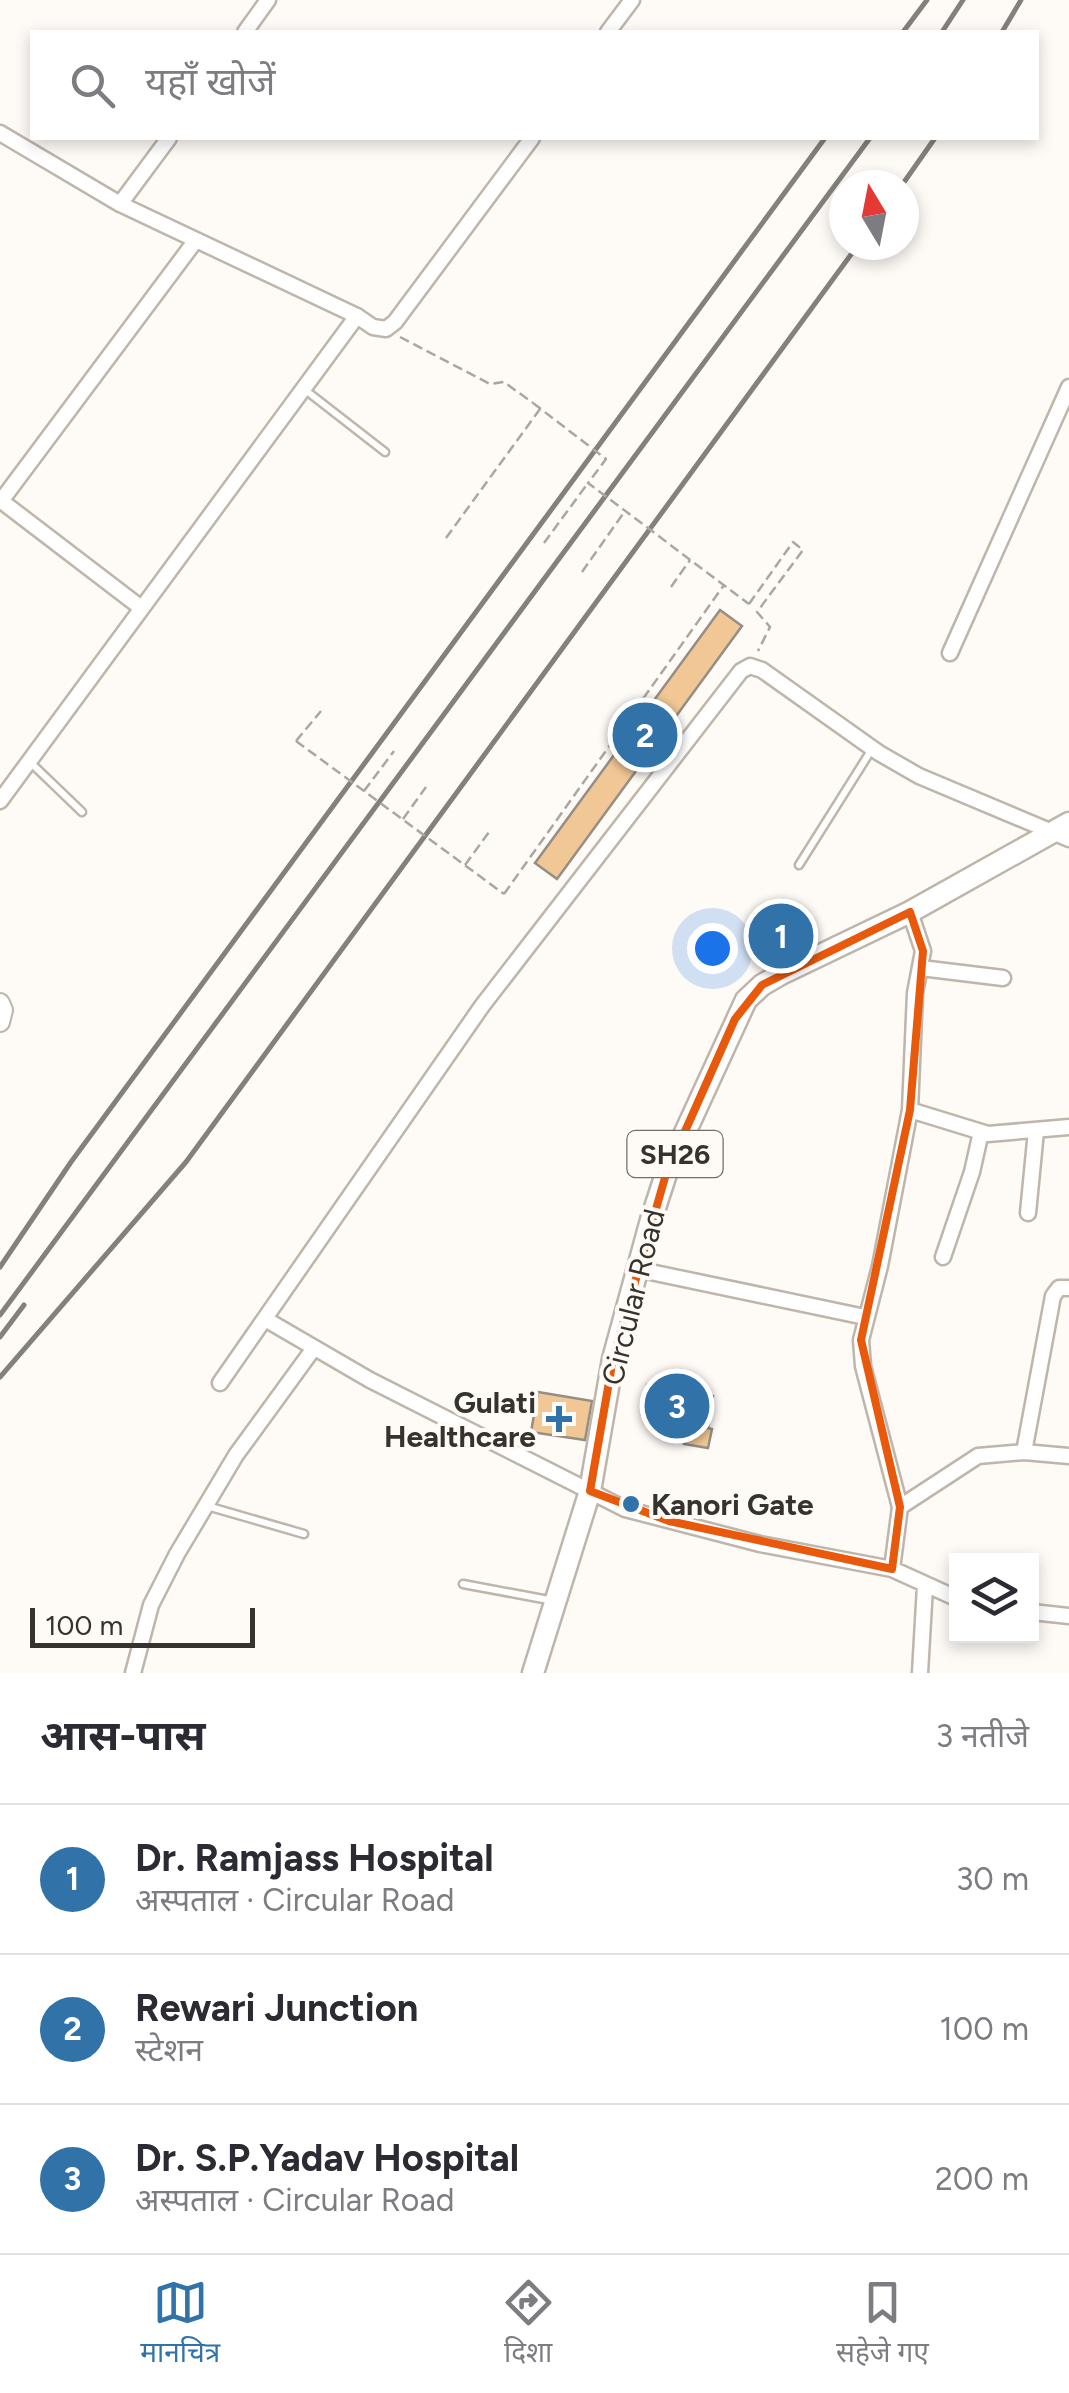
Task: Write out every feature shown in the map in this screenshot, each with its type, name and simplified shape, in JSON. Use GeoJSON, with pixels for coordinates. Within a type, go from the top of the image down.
{"type":"FeatureCollection","features":[{"type":"Feature","properties":{"kind":"main road","name":"Circular Road"},"geometry":{"type":"LineString","coordinates":[[533,1673],[590,1492],[613,1359],[666,1174],[746,1000],[780,974],[910,912],[1063,831]]}},
{"type":"Feature","properties":{"kind":"street"},"geometry":{"type":"LineString","coordinates":[[246,30],[268,0]]}},
{"type":"Feature","properties":{"kind":"street"},"geometry":{"type":"LineString","coordinates":[[610,30],[632,0]]}},
{"type":"Feature","properties":{"kind":"street"},"geometry":{"type":"LineString","coordinates":[[0,132],[120,204],[373,327],[386,329],[530,140]]}},
{"type":"Feature","properties":{"kind":"street"},"geometry":{"type":"LineString","coordinates":[[120,204],[167,140]]}},
{"type":"Feature","properties":{"kind":"street"},"geometry":{"type":"LineString","coordinates":[[140,607],[1,500],[196,240]]}},
{"type":"Feature","properties":{"kind":"street"},"geometry":{"type":"LineString","coordinates":[[0,800],[356,316]]}},
{"type":"Feature","properties":{"kind":"street"},"geometry":{"type":"LineString","coordinates":[[950,654],[1069,387]]}},
{"type":"Feature","properties":{"kind":"street"},"geometry":{"type":"LineString","coordinates":[[220,1383],[482,1006],[741,671],[750,666],[762,670],[918,776],[1063,831]]}},
{"type":"Feature","properties":{"kind":"street"},"geometry":{"type":"LineString","coordinates":[[892,1569],[900,1507],[863,1366],[861,1340],[880,1266],[910,1110],[915,993],[923,952],[910,912]]}},
{"type":"Feature","properties":{"kind":"street"},"geometry":{"type":"LineString","coordinates":[[921,968],[1003,978]]}},
{"type":"Feature","properties":{"kind":"street"},"geometry":{"type":"LineString","coordinates":[[0,1003],[0,1022]]}},
{"type":"Feature","properties":{"kind":"street"},"geometry":{"type":"LineString","coordinates":[[910,1110],[981,1132],[1069,1127]]}},
{"type":"Feature","properties":{"kind":"street"},"geometry":{"type":"LineString","coordinates":[[1028,1213],[1036,1130]]}},
{"type":"Feature","properties":{"kind":"street"},"geometry":{"type":"LineString","coordinates":[[944,1257],[981,1132]]}},
{"type":"Feature","properties":{"kind":"street"},"geometry":{"type":"LineString","coordinates":[[636,1269],[865,1317]]}},
{"type":"Feature","properties":{"kind":"street"},"geometry":{"type":"LineString","coordinates":[[1024,1452],[1054,1296],[1059,1288],[1069,1288]]}},
{"type":"Feature","properties":{"kind":"street"},"geometry":{"type":"LineString","coordinates":[[265,1319],[370,1380],[625,1508],[760,1544],[892,1569],[949,1595]]}},
{"type":"Feature","properties":{"kind":"street"},"geometry":{"type":"LineString","coordinates":[[132,1673],[151,1606],[206,1505],[236,1455],[314,1348]]}},
{"type":"Feature","properties":{"kind":"street"},"geometry":{"type":"LineString","coordinates":[[900,1507],[978,1456],[1024,1452],[1069,1456]]}},
{"type":"Feature","properties":{"kind":"street"},"geometry":{"type":"LineString","coordinates":[[920,1673],[924,1586]]}},
{"type":"Feature","properties":{"kind":"street"},"geometry":{"type":"LineString","coordinates":[[1039,1613],[1069,1616]]}},
{"type":"Feature","properties":{"kind":"lane"},"geometry":{"type":"LineString","coordinates":[[303,388],[385,452]]}},
{"type":"Feature","properties":{"kind":"lane"},"geometry":{"type":"LineString","coordinates":[[799,865],[872,748]]}},
{"type":"Feature","properties":{"kind":"lane"},"geometry":{"type":"LineString","coordinates":[[28,761],[82,812]]}},
{"type":"Feature","properties":{"kind":"lane"},"geometry":{"type":"LineString","coordinates":[[206,1505],[304,1534]]}},
{"type":"Feature","properties":{"kind":"lane"},"geometry":{"type":"LineString","coordinates":[[463,1584],[555,1601]]}},
{"type":"Feature","properties":{"kind":"path"},"geometry":{"type":"LineString","coordinates":[[386,329],[490,384],[504,382],[606,458],[544,543]]}},
{"type":"Feature","properties":{"kind":"path"},"geometry":{"type":"LineString","coordinates":[[446,538],[540,409]]}},
{"type":"Feature","properties":{"kind":"path"},"geometry":{"type":"LineString","coordinates":[[588,483],[749,604],[793,542],[803,550],[757,612],[770,627],[750,666]]}},
{"type":"Feature","properties":{"kind":"path"},"geometry":{"type":"LineString","coordinates":[[582,572],[624,511]]}},
{"type":"Feature","properties":{"kind":"path"},"geometry":{"type":"LineString","coordinates":[[671,587],[690,560]]}},
{"type":"Feature","properties":{"kind":"path"},"geometry":{"type":"LineString","coordinates":[[321,711],[296,740],[504,894],[724,586]]}},
{"type":"Feature","properties":{"kind":"path"},"geometry":{"type":"LineString","coordinates":[[364,791],[394,751]]}},
{"type":"Feature","properties":{"kind":"path"},"geometry":{"type":"LineString","coordinates":[[403,819],[426,787]]}},
{"type":"Feature","properties":{"kind":"path"},"geometry":{"type":"LineString","coordinates":[[465,865],[489,832]]}},
{"type":"Feature","properties":{"kind":"highlighted area"},"geometry":{"type":"Polygon","coordinates":[[[910,912],[923,951],[910,1110],[861,1340],[900,1507],[892,1569],[669,1521],[590,1491],[613,1359],[666,1174],[735,1019],[762,985],[910,912]]]}},
{"type":"Feature","properties":{"kind":"building"},"geometry":{"type":"Polygon","coordinates":[[[720,610],[742,626],[557,879],[535,863],[720,610]]]}},
{"type":"Feature","properties":{"kind":"building"},"geometry":{"type":"Polygon","coordinates":[[[768,914],[774,923],[785,916],[796,940],[775,948],[769,938],[759,944],[754,930],[768,914]]]}},
{"type":"Feature","properties":{"kind":"building"},"geometry":{"type":"Polygon","coordinates":[[[647,1385],[713,1396],[708,1448],[684,1444],[688,1422],[642,1415],[647,1385]]]}},
{"type":"Feature","properties":{"kind":"building"},"geometry":{"type":"Polygon","coordinates":[[[538,1392],[592,1401],[585,1440],[531,1432],[538,1392]]]}},
{"type":"Feature","properties":{"kind":"railway"},"geometry":{"type":"LineString","coordinates":[[904,30],[927,0]]}},
{"type":"Feature","properties":{"kind":"railway"},"geometry":{"type":"LineString","coordinates":[[943,30],[963,0]]}},
{"type":"Feature","properties":{"kind":"railway"},"geometry":{"type":"LineString","coordinates":[[1003,30],[1021,0]]}},
{"type":"Feature","properties":{"kind":"railway"},"geometry":{"type":"LineString","coordinates":[[0,1267],[71,1162],[824,140]]}},
{"type":"Feature","properties":{"kind":"railway"},"geometry":{"type":"LineString","coordinates":[[0,1315],[869,140]]}},
{"type":"Feature","properties":{"kind":"railway"},"geometry":{"type":"LineString","coordinates":[[913,170],[934,140]]}},
{"type":"Feature","properties":{"kind":"railway"},"geometry":{"type":"LineString","coordinates":[[0,1377],[186,1162],[847,260]]}},
{"type":"Feature","properties":{"kind":"railway"},"geometry":{"type":"LineString","coordinates":[[0,1337],[24,1305]]}},
{"type":"Feature","properties":{"kind":"place","name":"Rewari Junction"},"geometry":{"type":"Point","coordinates":[645,735]}},
{"type":"Feature","properties":{"kind":"place","name":"Dr. Ramjass Hospital"},"geometry":{"type":"Point","coordinates":[781,936]}},
{"type":"Feature","properties":{"kind":"place","name":"Dr. S.P.Yadav Hospital"},"geometry":{"type":"Point","coordinates":[677,1406]}},
{"type":"Feature","properties":{"kind":"place","name":"Gulati Healthcare"},"geometry":{"type":"Point","coordinates":[559,1419]}},
{"type":"Feature","properties":{"kind":"place","name":"Kanori Gate"},"geometry":{"type":"Point","coordinates":[631,1504]}}]}
